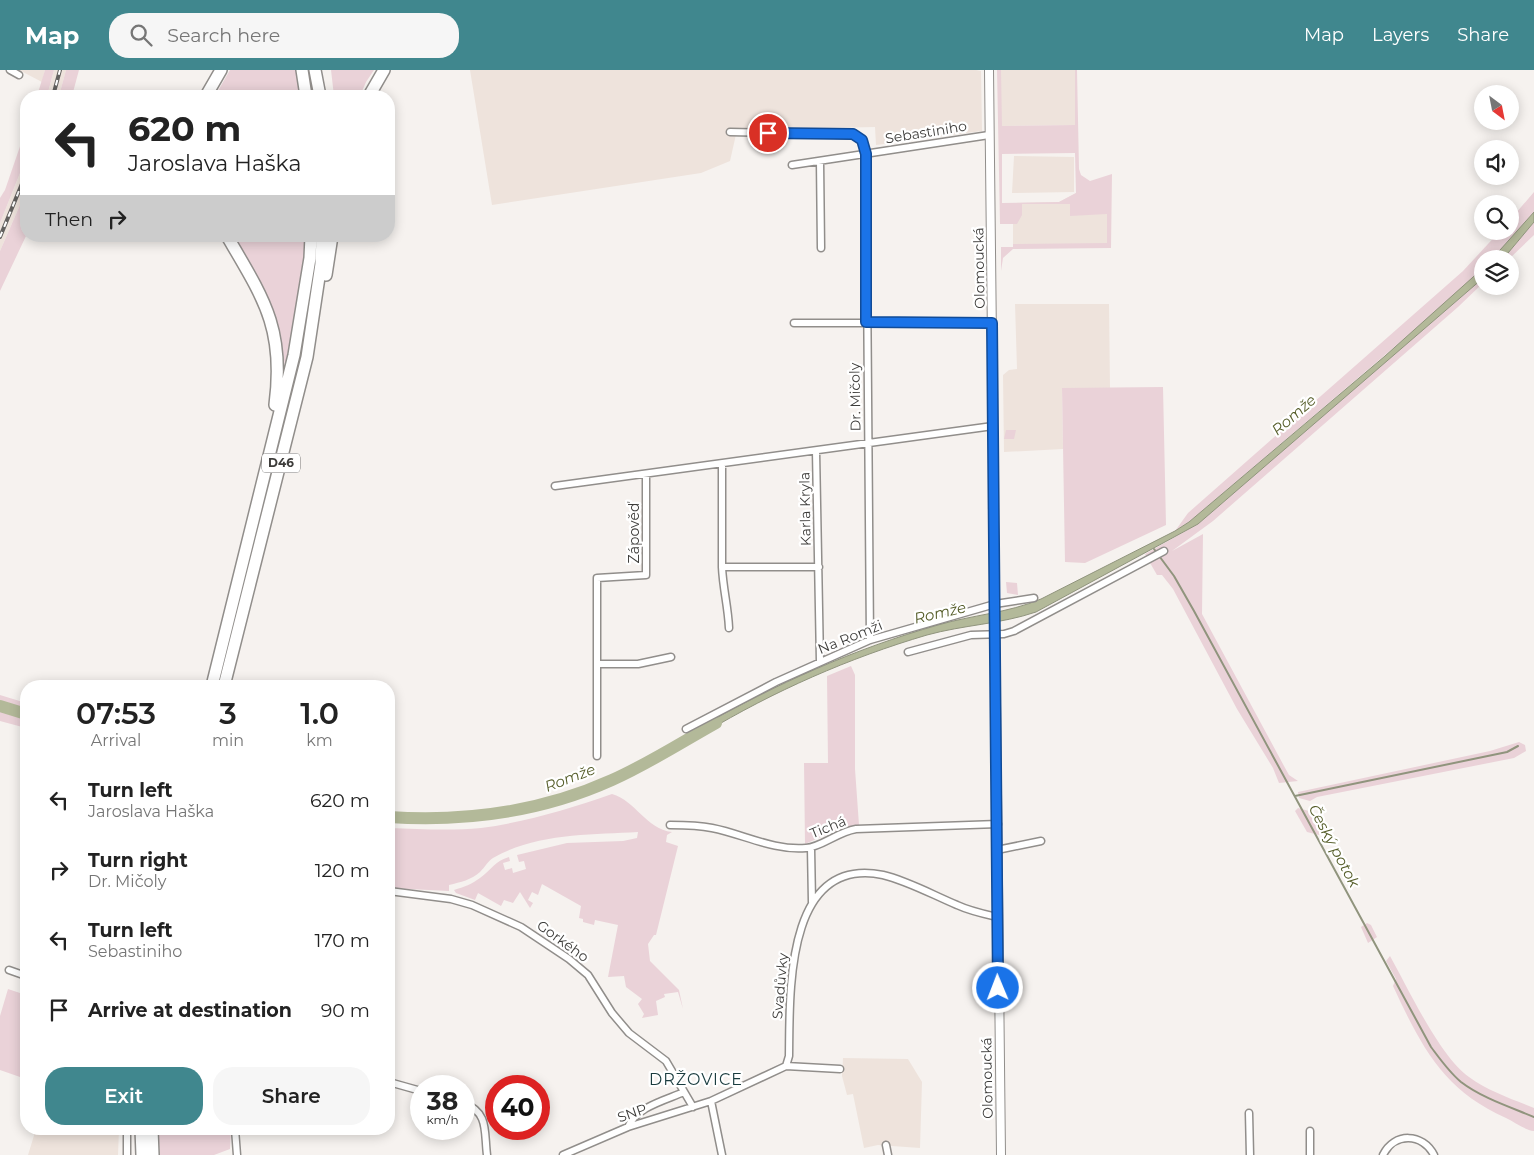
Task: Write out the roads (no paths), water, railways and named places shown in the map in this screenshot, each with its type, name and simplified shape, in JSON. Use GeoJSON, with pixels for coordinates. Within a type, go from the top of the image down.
{"type":"FeatureCollection","features":[{"type":"Feature","properties":{"kind":"highway"},"geometry":{"type":"LineString","coordinates":[[209,90],[221,70]]}},
{"type":"Feature","properties":{"kind":"highway"},"geometry":{"type":"LineString","coordinates":[[302,70],[305,90]]}},
{"type":"Feature","properties":{"kind":"highway"},"geometry":{"type":"LineString","coordinates":[[315,70],[319,90]]}},
{"type":"Feature","properties":{"kind":"highway"},"geometry":{"type":"LineString","coordinates":[[372,90],[384,70]]}},
{"type":"Feature","properties":{"kind":"highway"},"geometry":{"type":"LineString","coordinates":[[230,242],[264,300],[277,346],[278,381],[268,457]]}},
{"type":"Feature","properties":{"kind":"highway","name":"D46"},"geometry":{"type":"LineString","coordinates":[[213,680],[294,355],[310,258],[311,242]]}},
{"type":"Feature","properties":{"kind":"highway","name":"D46"},"geometry":{"type":"LineString","coordinates":[[226,680],[307,357],[321,264],[322,242]]}},
{"type":"Feature","properties":{"kind":"highway"},"geometry":{"type":"LineString","coordinates":[[307,357],[327,274],[331,242]]}},
{"type":"Feature","properties":{"kind":"highway"},"geometry":{"type":"LineString","coordinates":[[141,1135],[142,1155]]}},
{"type":"Feature","properties":{"kind":"highway"},"geometry":{"type":"LineString","coordinates":[[152,1135],[153,1155]]}},
{"type":"Feature","properties":{"kind":"street"},"geometry":{"type":"LineString","coordinates":[[10,70],[19,75]]}},
{"type":"Feature","properties":{"kind":"street","name":"Olomoucká"},"geometry":{"type":"LineString","coordinates":[[989,70],[1001,1155]]}},
{"type":"Feature","properties":{"kind":"street"},"geometry":{"type":"LineString","coordinates":[[730,132],[853,134],[862,140],[866,154]]}},
{"type":"Feature","properties":{"kind":"street","name":"Sebastiniho"},"geometry":{"type":"LineString","coordinates":[[792,165],[990,135]]}},
{"type":"Feature","properties":{"kind":"street","name":"Dr. Mičoly"},"geometry":{"type":"LineString","coordinates":[[866,154],[870,640]]}},
{"type":"Feature","properties":{"kind":"street"},"geometry":{"type":"LineString","coordinates":[[820,161],[821,248]]}},
{"type":"Feature","properties":{"kind":"street"},"geometry":{"type":"LineString","coordinates":[[794,323],[992,323]]}},
{"type":"Feature","properties":{"kind":"street"},"geometry":{"type":"LineString","coordinates":[[555,486],[993,426]]}},
{"type":"Feature","properties":{"kind":"street","name":"Karla Kryla"},"geometry":{"type":"LineString","coordinates":[[816,451],[820,662]]}},
{"type":"Feature","properties":{"kind":"street"},"geometry":{"type":"LineString","coordinates":[[722,464],[723,594],[728,604],[730,628]]}},
{"type":"Feature","properties":{"kind":"street","name":"Zápověď"},"geometry":{"type":"LineString","coordinates":[[598,756],[597,578],[646,575],[646,474]]}},
{"type":"Feature","properties":{"kind":"street"},"geometry":{"type":"LineString","coordinates":[[908,652],[971,635],[1014,632],[1164,551]]}},
{"type":"Feature","properties":{"kind":"street","name":"Karla Kryla"},"geometry":{"type":"LineString","coordinates":[[722,567],[818,566]]}},
{"type":"Feature","properties":{"kind":"street","name":"Na Romži"},"geometry":{"type":"LineString","coordinates":[[686,729],[820,662],[870,640],[995,604],[1034,598]]}},
{"type":"Feature","properties":{"kind":"street"},"geometry":{"type":"LineString","coordinates":[[597,664],[638,664],[671,657]]}},
{"type":"Feature","properties":{"kind":"street","name":"Tichá"},"geometry":{"type":"LineString","coordinates":[[670,825],[712,828],[785,847],[811,848],[840,833],[856,829],[998,824]]}},
{"type":"Feature","properties":{"kind":"street"},"geometry":{"type":"LineString","coordinates":[[997,850],[1041,841]]}},
{"type":"Feature","properties":{"kind":"street"},"geometry":{"type":"LineString","coordinates":[[811,848],[812,902]]}},
{"type":"Feature","properties":{"kind":"street"},"geometry":{"type":"LineString","coordinates":[[812,902],[842,878],[856,874],[868,874],[892,878],[966,909],[997,917]]}},
{"type":"Feature","properties":{"kind":"street","name":"Gorkého"},"geometry":{"type":"LineString","coordinates":[[395,892],[451,899],[472,905],[521,927],[569,959],[588,975],[612,1014],[629,1033],[666,1061],[693,1107]]}},
{"type":"Feature","properties":{"kind":"street","name":"Svadůvky"},"geometry":{"type":"LineString","coordinates":[[786,1066],[789,1056],[792,964],[798,939],[812,902]]}},
{"type":"Feature","properties":{"kind":"street"},"geometry":{"type":"LineString","coordinates":[[9,970],[20,974]]}},
{"type":"Feature","properties":{"kind":"street"},"geometry":{"type":"LineString","coordinates":[[786,1066],[840,1069]]}},
{"type":"Feature","properties":{"kind":"street","name":"SNP"},"geometry":{"type":"LineString","coordinates":[[563,1155],[628,1127],[711,1101],[786,1066]]}},
{"type":"Feature","properties":{"kind":"street"},"geometry":{"type":"LineString","coordinates":[[395,1084],[410,1087]]}},
{"type":"Feature","properties":{"kind":"street"},"geometry":{"type":"LineString","coordinates":[[628,1127],[632,1119],[642,1111],[684,1092]]}},
{"type":"Feature","properties":{"kind":"street"},"geometry":{"type":"LineString","coordinates":[[711,1101],[722,1155]]}},
{"type":"Feature","properties":{"kind":"street"},"geometry":{"type":"LineString","coordinates":[[475,1108],[482,1116],[487,1155]]}},
{"type":"Feature","properties":{"kind":"street"},"geometry":{"type":"LineString","coordinates":[[1249,1113],[1250,1155]]}},
{"type":"Feature","properties":{"kind":"street"},"geometry":{"type":"LineString","coordinates":[[1310,1131],[1310,1155]]}},
{"type":"Feature","properties":{"kind":"street"},"geometry":{"type":"LineString","coordinates":[[127,1135],[127,1155]]}},
{"type":"Feature","properties":{"kind":"street"},"geometry":{"type":"LineString","coordinates":[[236,1135],[237,1155]]}},
{"type":"Feature","properties":{"kind":"street"},"geometry":{"type":"LineString","coordinates":[[1383,1155],[1393,1142],[1410,1138],[1423,1142],[1434,1155]]}},
{"type":"Feature","properties":{"kind":"street"},"geometry":{"type":"LineString","coordinates":[[886,1146],[888,1155]]}},
{"type":"Feature","properties":{"kind":"waterway","name":"Český potok"},"geometry":{"type":"LineString","coordinates":[[1154,549],[1174,576],[1194,611],[1431,1047],[1453,1074],[1469,1088],[1496,1102],[1534,1117]]}},
{"type":"Feature","properties":{"kind":"waterway","name":"Romže"},"geometry":{"type":"LineString","coordinates":[[0,706],[20,712]]}},
{"type":"Feature","properties":{"kind":"waterway","name":"Romže"},"geometry":{"type":"LineString","coordinates":[[395,817],[446,818],[475,816],[531,807],[558,800],[625,774],[716,723]]}},
{"type":"Feature","properties":{"kind":"waterway"},"geometry":{"type":"LineString","coordinates":[[1295,796],[1507,752],[1518,746]]}},
{"type":"Feature","properties":{"kind":"railway"},"geometry":{"type":"LineString","coordinates":[[55,90],[60,70]]}},
{"type":"Feature","properties":{"kind":"railway"},"geometry":{"type":"LineString","coordinates":[[0,237],[20,189]]}},
{"type":"Feature","properties":{"kind":"district","name":"DRŽOVICE"},"geometry":{"type":"Point","coordinates":[696,1079]}}]}
